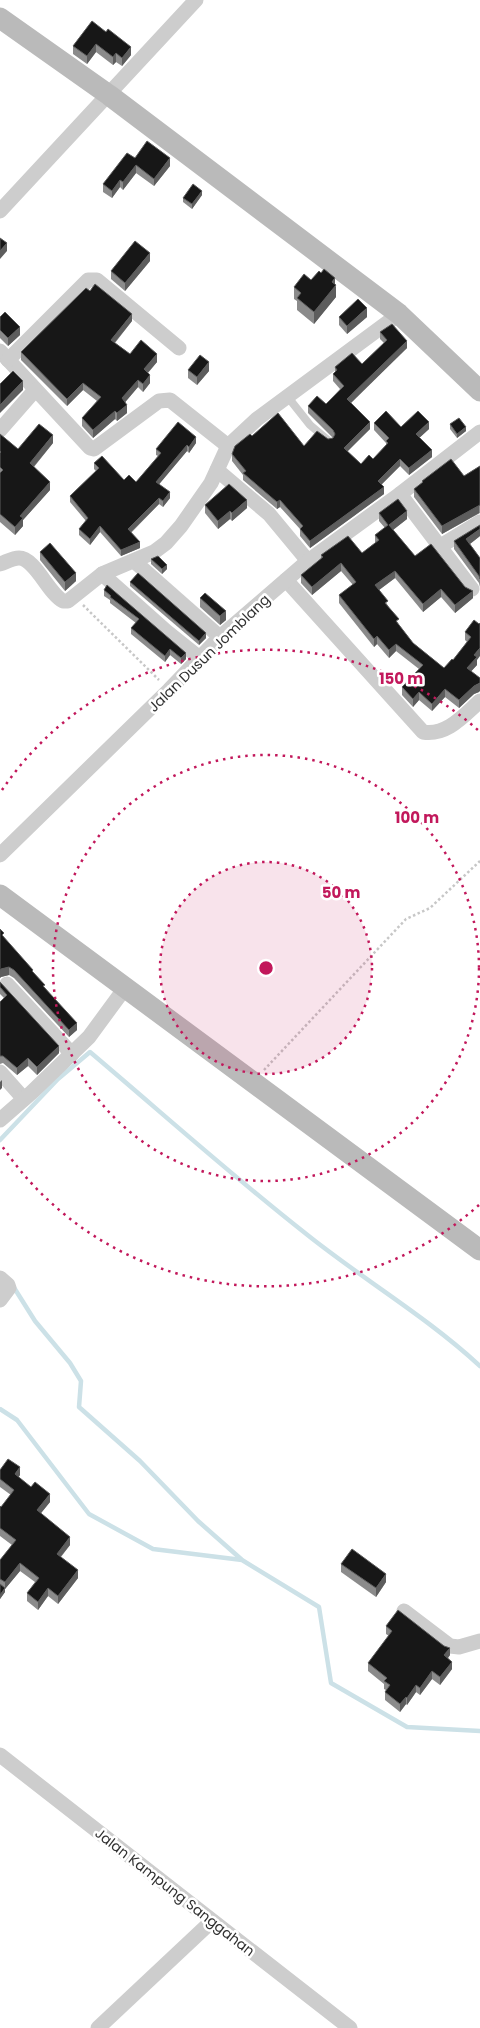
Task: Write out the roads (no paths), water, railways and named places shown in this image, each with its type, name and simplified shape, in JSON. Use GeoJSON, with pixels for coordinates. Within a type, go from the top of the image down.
{"type":"FeatureCollection","features":[{"type":"Feature","properties":{"kind":"street"},"geometry":{"type":"LineString","coordinates":[[0,211],[110,95],[196,0]]}},
{"type":"Feature","properties":{"kind":"street"},"geometry":{"type":"LineString","coordinates":[[0,18],[110,95],[400,314],[480,392]]}},
{"type":"Feature","properties":{"kind":"street"},"geometry":{"type":"LineString","coordinates":[[179,348],[97,280],[88,280],[4,356],[85,444],[94,449],[159,401],[164,400],[170,400],[228,446]]}},
{"type":"Feature","properties":{"kind":"street"},"geometry":{"type":"LineString","coordinates":[[0,564],[19,558],[26,560],[59,599],[63,601],[74,596],[102,574],[135,562],[154,552],[166,543],[181,526],[217,470],[228,446],[256,419],[400,314]]}},
{"type":"Feature","properties":{"kind":"street"},"geometry":{"type":"LineString","coordinates":[[0,430],[35,390]]}},
{"type":"Feature","properties":{"kind":"street","name":"Jalan Dusun Jomblang"},"geometry":{"type":"LineString","coordinates":[[0,855],[201,659],[220,637],[308,561],[400,494],[480,432]]}},
{"type":"Feature","properties":{"kind":"street"},"geometry":{"type":"LineString","coordinates":[[217,470],[269,514],[308,561]]}},
{"type":"Feature","properties":{"kind":"street"},"geometry":{"type":"LineString","coordinates":[[400,494],[472,589]]}},
{"type":"Feature","properties":{"kind":"street"},"geometry":{"type":"LineString","coordinates":[[439,547],[480,522]]}},
{"type":"Feature","properties":{"kind":"street"},"geometry":{"type":"LineString","coordinates":[[135,562],[220,637]]}},
{"type":"Feature","properties":{"kind":"street"},"geometry":{"type":"LineString","coordinates":[[102,574],[201,659]]}},
{"type":"Feature","properties":{"kind":"street"},"geometry":{"type":"LineString","coordinates":[[286,580],[424,732],[437,732],[450,727],[480,700]]}},
{"type":"Feature","properties":{"kind":"street"},"geometry":{"type":"LineString","coordinates":[[0,895],[480,1250]]}},
{"type":"Feature","properties":{"kind":"street"},"geometry":{"type":"LineString","coordinates":[[7,984],[72,1054]]}},
{"type":"Feature","properties":{"kind":"street"},"geometry":{"type":"LineString","coordinates":[[0,1120],[89,1037],[125,988]]}},
{"type":"Feature","properties":{"kind":"street"},"geometry":{"type":"LineString","coordinates":[[0,1072],[24,1099]]}},
{"type":"Feature","properties":{"kind":"street"},"geometry":{"type":"LineString","coordinates":[[0,1278],[9,1288],[0,1300]]}},
{"type":"Feature","properties":{"kind":"street"},"geometry":{"type":"LineString","coordinates":[[404,1611],[450,1646],[458,1647],[480,1641]]}},
{"type":"Feature","properties":{"kind":"street","name":"Jalan Kampung Sanggahan"},"geometry":{"type":"LineString","coordinates":[[0,1755],[350,2028]]}},
{"type":"Feature","properties":{"kind":"street"},"geometry":{"type":"LineString","coordinates":[[98,2028],[212,1921]]}},
{"type":"Feature","properties":{"kind":"lane"},"geometry":{"type":"LineString","coordinates":[[287,396],[310,425],[329,441]]}},
{"type":"Feature","properties":{"kind":"waterway"},"geometry":{"type":"LineString","coordinates":[[0,1140],[58,1079],[90,1052],[277,1211],[327,1250],[416,1314],[480,1366]]}},
{"type":"Feature","properties":{"kind":"waterway"},"geometry":{"type":"LineString","coordinates":[[13,1286],[35,1321],[70,1363],[81,1381],[79,1407],[140,1461],[198,1521],[241,1559]]}},
{"type":"Feature","properties":{"kind":"waterway"},"geometry":{"type":"LineString","coordinates":[[0,1409],[17,1420],[89,1514],[153,1549],[242,1560],[319,1607],[331,1683],[407,1727],[480,1731]]}}]}
